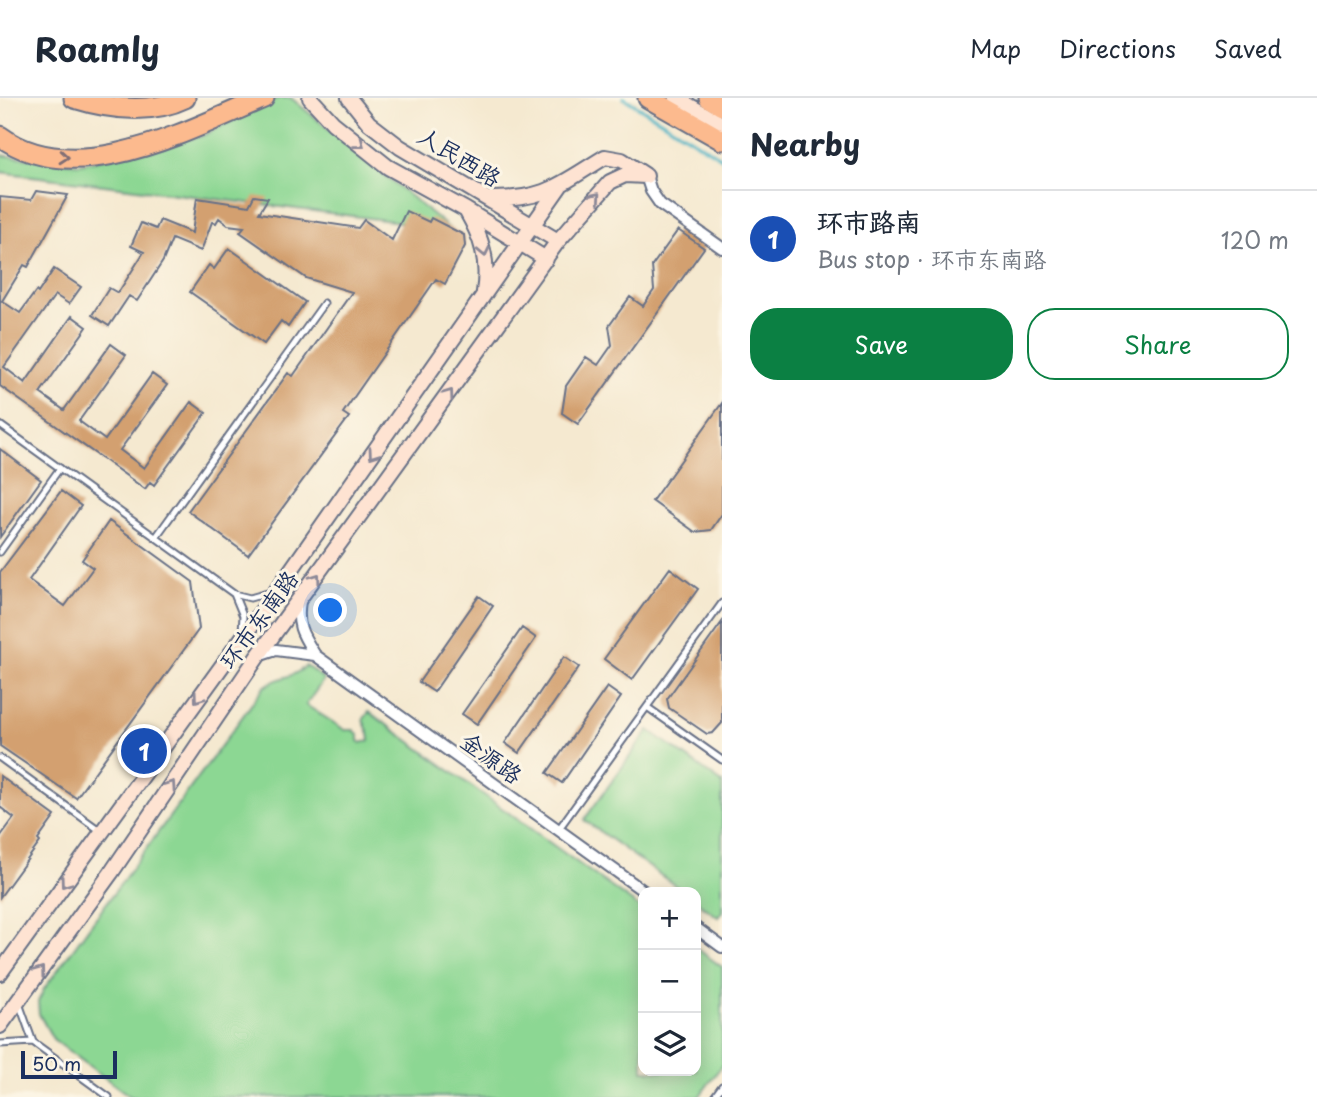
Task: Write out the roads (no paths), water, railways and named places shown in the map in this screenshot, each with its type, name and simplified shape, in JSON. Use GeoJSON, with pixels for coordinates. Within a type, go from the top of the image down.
{"type":"FeatureCollection","features":[{"type":"Feature","properties":{"kind":"highway"},"geometry":{"type":"LineString","coordinates":[[74,98],[106,106],[136,109],[156,107],[185,98]]}},
{"type":"Feature","properties":{"kind":"highway"},"geometry":{"type":"LineString","coordinates":[[0,136],[31,151],[52,156],[98,157],[157,143],[264,98]]}},
{"type":"Feature","properties":{"kind":"highway"},"geometry":{"type":"LineString","coordinates":[[635,98],[672,103]]}},
{"type":"Feature","properties":{"kind":"highway"},"geometry":{"type":"LineString","coordinates":[[649,98],[672,103],[722,139]]}},
{"type":"Feature","properties":{"kind":"highway"},"geometry":{"type":"LineString","coordinates":[[709,98],[722,106]]}},
{"type":"Feature","properties":{"kind":"main road","name":"人民西路"},"geometry":{"type":"LineString","coordinates":[[310,98],[333,123],[388,167],[546,259]]}},
{"type":"Feature","properties":{"kind":"main road","name":"人民西路"},"geometry":{"type":"LineString","coordinates":[[349,98],[369,123],[400,146],[558,241]]}},
{"type":"Feature","properties":{"kind":"main road"},"geometry":{"type":"LineString","coordinates":[[672,103],[722,124]]}},
{"type":"Feature","properties":{"kind":"main road"},"geometry":{"type":"LineString","coordinates":[[488,200],[527,197],[560,186],[605,156],[622,160],[646,176]]}},
{"type":"Feature","properties":{"kind":"main road","name":"环市东南路"},"geometry":{"type":"LineString","coordinates":[[0,1026],[111,873],[258,656],[558,241],[610,182],[625,175],[646,176]]}},
{"type":"Feature","properties":{"kind":"main road","name":"环市东南路"},"geometry":{"type":"LineString","coordinates":[[0,973],[282,583],[560,186]]}},
{"type":"Feature","properties":{"kind":"main road"},"geometry":{"type":"LineString","coordinates":[[466,210],[484,248],[487,272],[484,298]]}},
{"type":"Feature","properties":{"kind":"street"},"geometry":{"type":"LineString","coordinates":[[646,176],[651,191],[660,204],[722,248]]}},
{"type":"Feature","properties":{"kind":"street"},"geometry":{"type":"LineString","coordinates":[[300,601],[297,620],[315,655]]}},
{"type":"Feature","properties":{"kind":"street"},"geometry":{"type":"LineString","coordinates":[[258,656],[276,650],[315,655]]}},
{"type":"Feature","properties":{"kind":"street","name":"金源路"},"geometry":{"type":"LineString","coordinates":[[315,655],[638,887]]}},
{"type":"Feature","properties":{"kind":"street"},"geometry":{"type":"LineString","coordinates":[[701,932],[722,947]]}},
{"type":"Feature","properties":{"kind":"lane"},"geometry":{"type":"LineString","coordinates":[[156,537],[324,303]]}},
{"type":"Feature","properties":{"kind":"lane"},"geometry":{"type":"LineString","coordinates":[[0,425],[234,594],[258,597],[282,583]]}},
{"type":"Feature","properties":{"kind":"lane"},"geometry":{"type":"LineString","coordinates":[[0,552],[60,468]]}},
{"type":"Feature","properties":{"kind":"lane"},"geometry":{"type":"LineString","coordinates":[[234,594],[243,616],[239,642]]}},
{"type":"Feature","properties":{"kind":"lane"},"geometry":{"type":"LineString","coordinates":[[557,831],[722,603]]}},
{"type":"Feature","properties":{"kind":"lane"},"geometry":{"type":"LineString","coordinates":[[648,707],[722,760]]}},
{"type":"Feature","properties":{"kind":"lane"},"geometry":{"type":"LineString","coordinates":[[0,758],[102,832]]}},
{"type":"Feature","properties":{"kind":"lane"},"geometry":{"type":"LineString","coordinates":[[18,1000],[33,1042],[109,1097]]}},
{"type":"Feature","properties":{"kind":"lane"},"geometry":{"type":"LineString","coordinates":[[0,1044],[33,1042]]}},
{"type":"Feature","properties":{"kind":"lane"},"geometry":{"type":"LineString","coordinates":[[714,1097],[722,1086]]}},
{"type":"Feature","properties":{"kind":"waterway"},"geometry":{"type":"LineString","coordinates":[[624,98],[722,158]]}},
{"type":"Feature","properties":{"kind":"place","name":"环市路南"},"geometry":{"type":"Point","coordinates":[144,751]}}]}
